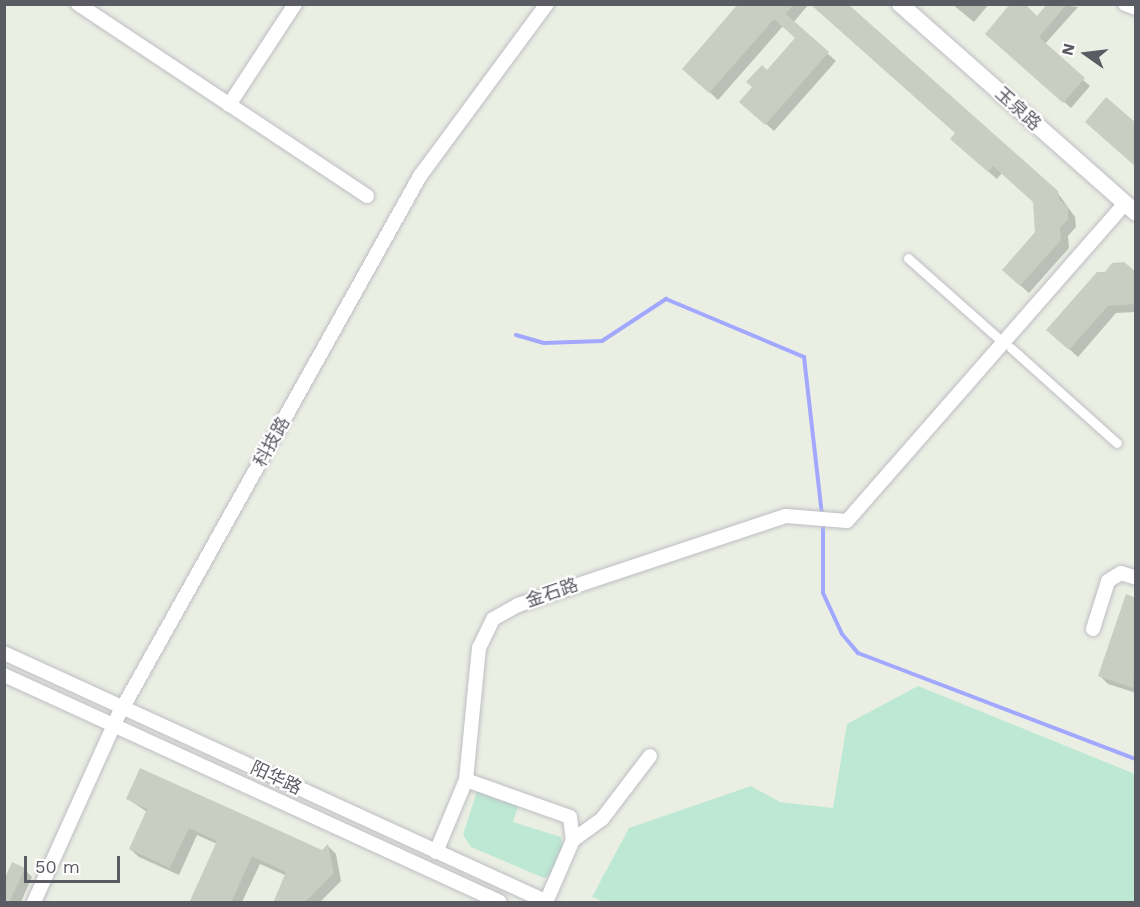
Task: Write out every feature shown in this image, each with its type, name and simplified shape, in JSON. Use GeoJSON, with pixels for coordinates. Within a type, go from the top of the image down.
{"type":"FeatureCollection","features":[{"type":"Feature","properties":{"kind":"street"},"geometry":{"type":"LineString","coordinates":[[78,4],[367,196]]}},
{"type":"Feature","properties":{"kind":"street"},"geometry":{"type":"LineString","coordinates":[[229,105],[295,4]]}},
{"type":"Feature","properties":{"kind":"street","name":"科技路"},"geometry":{"type":"LineString","coordinates":[[34,903],[123,708],[420,176],[547,4]]}},
{"type":"Feature","properties":{"kind":"street","name":"玉泉路"},"geometry":{"type":"LineString","coordinates":[[900,4],[1130,209]]}},
{"type":"Feature","properties":{"kind":"street"},"geometry":{"type":"LineString","coordinates":[[1125,4],[1136,8]]}},
{"type":"Feature","properties":{"kind":"street","name":"金石路"},"geometry":{"type":"LineString","coordinates":[[436,852],[466,780],[479,648],[488,626],[504,610],[786,516],[847,521],[1130,209]]}},
{"type":"Feature","properties":{"kind":"street"},"geometry":{"type":"LineString","coordinates":[[908,258],[996,336]]}},
{"type":"Feature","properties":{"kind":"street"},"geometry":{"type":"LineString","coordinates":[[1011,348],[1117,443]]}},
{"type":"Feature","properties":{"kind":"street"},"geometry":{"type":"LineString","coordinates":[[1093,629],[1108,581],[1121,573],[1136,578]]}},
{"type":"Feature","properties":{"kind":"street","name":"阳华路"},"geometry":{"type":"LineString","coordinates":[[4,653],[547,902]]}},
{"type":"Feature","properties":{"kind":"street","name":"阳华路"},"geometry":{"type":"LineString","coordinates":[[4,675],[500,903]]}},
{"type":"Feature","properties":{"kind":"street"},"geometry":{"type":"LineString","coordinates":[[573,840],[602,819],[650,756]]}},
{"type":"Feature","properties":{"kind":"street"},"geometry":{"type":"LineString","coordinates":[[466,780],[570,817],[573,840],[547,902]]}},
{"type":"Feature","properties":{"kind":"green space"},"geometry":{"type":"Polygon","coordinates":[[[918,686],[1135,774],[1135,902],[604,902],[592,897],[629,828],[751,786],[780,802],[833,808],[847,724],[918,686]]]}},
{"type":"Feature","properties":{"kind":"green space"},"geometry":{"type":"Polygon","coordinates":[[[477,791],[519,804],[513,822],[561,837],[564,848],[553,874],[544,878],[471,847],[463,835],[477,791]]]}},
{"type":"Feature","properties":{"kind":"building"},"geometry":{"type":"Polygon","coordinates":[[[738,4],[794,4],[786,14],[829,52],[765,125],[739,102],[752,87],[746,82],[762,65],[767,70],[795,38],[774,19],[709,93],[682,69],[738,4]]]}},
{"type":"Feature","properties":{"kind":"building"},"geometry":{"type":"Polygon","coordinates":[[[810,4],[848,4],[1058,191],[1059,199],[1068,207],[1068,219],[1060,228],[1061,240],[1020,286],[1002,270],[1035,232],[1033,202],[993,166],[988,172],[950,139],[955,133],[810,4]]]}},
{"type":"Feature","properties":{"kind":"building"},"geometry":{"type":"Polygon","coordinates":[[[1010,4],[1025,4],[1037,16],[1047,4],[1067,4],[1039,37],[1085,78],[1063,103],[985,34],[1010,4]]]}},
{"type":"Feature","properties":{"kind":"building"},"geometry":{"type":"Polygon","coordinates":[[[1106,97],[1136,123],[1136,167],[1085,122],[1106,97]]]}},
{"type":"Feature","properties":{"kind":"building"},"geometry":{"type":"Polygon","coordinates":[[[1124,262],[1136,272],[1136,304],[1108,306],[1069,350],[1046,330],[1097,272],[1105,272],[1112,263],[1124,262]]]}},
{"type":"Feature","properties":{"kind":"building"},"geometry":{"type":"Polygon","coordinates":[[[1126,594],[1136,598],[1133,688],[1098,676],[1126,594]]]}},
{"type":"Feature","properties":{"kind":"building"},"geometry":{"type":"Polygon","coordinates":[[[140,768],[322,850],[328,844],[334,873],[304,903],[273,903],[286,872],[252,856],[231,903],[189,903],[217,841],[189,828],[170,868],[129,849],[147,809],[126,799],[140,768]]]}},
{"type":"Feature","properties":{"kind":"building"},"geometry":{"type":"Polygon","coordinates":[[[12,862],[25,868],[9,903],[4,903],[4,880],[12,862]]]}},
{"type":"Feature","properties":{"kind":"waterway"},"geometry":{"type":"LineString","coordinates":[[516,335],[544,343],[602,341],[666,299],[804,357],[822,515]]}},
{"type":"Feature","properties":{"kind":"waterway"},"geometry":{"type":"LineString","coordinates":[[823,523],[823,593],[842,634],[858,653],[1136,759]]}}]}
